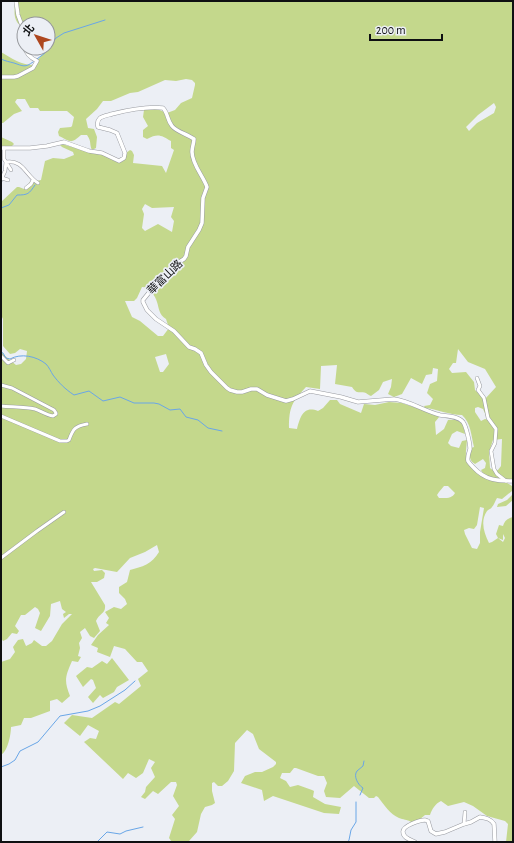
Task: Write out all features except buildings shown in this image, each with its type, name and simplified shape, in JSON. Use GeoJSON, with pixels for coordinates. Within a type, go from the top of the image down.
{"type":"FeatureCollection","features":[{"type":"Feature","properties":{"kind":"street"},"geometry":{"type":"LineString","coordinates":[[16,1],[18,16]]}},
{"type":"Feature","properties":{"kind":"street"},"geometry":{"type":"LineString","coordinates":[[1,77],[14,77],[33,68],[37,61],[30,56]]}},
{"type":"Feature","properties":{"kind":"street","name":"華富山路"},"geometry":{"type":"LineString","coordinates":[[2,148],[47,146],[64,142],[89,151],[102,153],[119,161],[124,158],[125,153],[117,133],[98,127],[97,122],[100,119],[120,112],[139,109],[163,108],[173,127],[194,139],[192,156],[198,171],[204,178],[207,187],[202,198],[202,224],[188,247],[184,259],[176,264],[169,273],[160,279],[142,300],[147,310],[156,319],[170,327],[178,334],[189,347],[201,353],[211,372],[230,390],[242,392],[257,389],[267,395],[286,401],[310,391],[342,397],[358,402],[394,399],[421,409],[456,418],[465,424],[470,448],[468,459],[469,463],[487,478],[513,481]]}},
{"type":"Feature","properties":{"kind":"street"},"geometry":{"type":"LineString","coordinates":[[2,148],[4,159],[11,170]]}},
{"type":"Feature","properties":{"kind":"street"},"geometry":{"type":"LineString","coordinates":[[6,162],[9,161],[19,164],[33,180],[38,183]]}},
{"type":"Feature","properties":{"kind":"street"},"geometry":{"type":"LineString","coordinates":[[6,162],[5,171],[1,179],[8,180]]}},
{"type":"Feature","properties":{"kind":"street"},"geometry":{"type":"LineString","coordinates":[[26,188],[33,180]]}},
{"type":"Feature","properties":{"kind":"street"},"geometry":{"type":"LineString","coordinates":[[1,356],[8,362],[14,360]]}},
{"type":"Feature","properties":{"kind":"street"},"geometry":{"type":"LineString","coordinates":[[477,378],[480,386],[478,390],[484,398],[488,418],[496,429],[495,443],[491,451],[494,469],[496,474],[506,481]]}},
{"type":"Feature","properties":{"kind":"street"},"geometry":{"type":"LineString","coordinates":[[1,385],[12,388],[54,410],[56,414],[51,416],[32,408],[1,406]]}},
{"type":"Feature","properties":{"kind":"street"},"geometry":{"type":"LineString","coordinates":[[1,416],[60,441],[69,440],[75,428],[87,424]]}},
{"type":"Feature","properties":{"kind":"street"},"geometry":{"type":"LineString","coordinates":[[1,558],[64,512]]}},
{"type":"Feature","properties":{"kind":"street"},"geometry":{"type":"LineString","coordinates":[[464,824],[465,812]]}},
{"type":"Feature","properties":{"kind":"street"},"geometry":{"type":"LineString","coordinates":[[415,842],[406,838],[403,833],[404,829],[410,824],[425,820],[428,821],[431,832],[436,834],[471,822],[480,817],[493,821],[495,842]]}},
{"type":"Feature","properties":{"kind":"green space"},"geometry":{"type":"Polygon","coordinates":[[[15,1],[513,1],[513,480],[494,481],[507,483],[512,486],[512,491],[502,499],[497,498],[493,506],[487,511],[483,523],[484,531],[489,543],[498,538],[496,534],[499,525],[503,526],[506,520],[513,517],[513,842],[506,842],[508,824],[505,821],[487,816],[473,806],[464,802],[448,806],[441,801],[434,807],[430,815],[425,815],[419,820],[411,822],[399,818],[393,814],[378,797],[376,796],[374,798],[369,798],[354,786],[340,798],[326,797],[324,791],[327,783],[324,776],[318,776],[296,768],[294,768],[290,773],[282,773],[280,778],[286,781],[290,787],[298,785],[314,791],[313,797],[325,804],[341,807],[339,814],[324,813],[273,796],[264,801],[262,790],[241,783],[245,776],[255,772],[262,772],[273,767],[276,762],[259,749],[253,734],[247,730],[235,743],[234,771],[228,781],[222,786],[218,786],[214,782],[212,783],[215,803],[205,807],[201,814],[197,832],[189,841],[172,842],[169,838],[175,819],[172,815],[179,806],[173,796],[177,785],[176,782],[171,782],[158,794],[153,791],[145,799],[141,797],[145,792],[146,787],[155,777],[151,768],[155,762],[149,759],[143,773],[136,778],[128,773],[123,779],[84,742],[90,738],[96,739],[99,731],[88,725],[80,736],[64,723],[72,715],[92,718],[115,702],[119,704],[141,686],[138,679],[148,671],[142,662],[137,662],[125,649],[114,646],[110,657],[97,652],[98,648],[91,645],[98,635],[109,625],[106,623],[109,618],[105,612],[114,607],[121,609],[127,604],[125,599],[119,593],[119,587],[127,582],[130,570],[150,562],[159,552],[157,545],[130,558],[117,572],[95,568],[93,569],[94,571],[102,570],[105,573],[104,578],[97,582],[91,582],[105,605],[105,608],[96,621],[100,631],[94,638],[90,636],[85,628],[80,632],[82,638],[79,643],[80,648],[78,656],[81,657],[78,662],[72,661],[66,679],[70,696],[62,703],[57,699],[50,701],[50,711],[31,718],[24,718],[21,725],[11,727],[10,738],[6,750],[1,755],[1,662],[10,659],[15,652],[13,647],[18,640],[23,639],[26,646],[34,640],[42,646],[46,646],[52,641],[62,624],[72,614],[69,614],[64,618],[63,614],[66,612],[62,609],[60,601],[51,604],[50,616],[41,631],[35,628],[40,613],[35,607],[25,615],[21,615],[15,626],[19,631],[17,634],[12,633],[3,641],[1,638],[1,351],[16,365],[21,364],[26,359],[27,351],[20,349],[15,353],[10,354],[3,346],[3,319],[1,315],[1,202],[17,187],[24,189],[31,181],[41,180],[45,161],[53,158],[64,159],[74,155],[73,152],[60,145],[62,144],[95,154],[105,154],[115,161],[120,162],[123,161],[126,153],[130,150],[134,155],[133,163],[162,166],[166,173],[174,150],[171,148],[171,141],[165,137],[159,136],[154,136],[147,139],[143,137],[143,130],[148,126],[143,117],[144,110],[157,109],[167,113],[175,110],[181,103],[192,98],[195,85],[192,80],[186,79],[176,81],[165,80],[138,92],[130,93],[111,101],[103,101],[86,119],[88,128],[94,129],[97,137],[96,148],[92,150],[87,135],[81,135],[73,141],[66,140],[59,136],[58,132],[60,128],[72,126],[74,117],[67,111],[40,111],[38,108],[30,108],[25,99],[17,99],[15,102],[22,111],[14,114],[1,123],[1,52],[12,59],[29,65],[33,65],[41,56],[56,56],[56,16],[16,16],[16,20],[15,1]],[[494,103],[478,115],[466,127],[469,131],[477,123],[494,113],[496,107],[494,103]],[[145,204],[142,209],[144,214],[142,228],[145,231],[158,224],[172,232],[174,221],[171,217],[174,207],[152,208],[145,204]],[[142,287],[134,301],[125,301],[132,317],[140,321],[158,336],[163,336],[169,328],[153,294],[147,288],[142,287]],[[458,349],[456,363],[453,363],[449,369],[452,373],[466,372],[474,382],[475,390],[485,399],[496,387],[485,369],[468,362],[458,349]],[[166,354],[155,357],[160,372],[163,372],[169,364],[166,354]],[[337,365],[321,366],[320,389],[306,387],[297,397],[292,405],[289,428],[297,429],[301,417],[306,411],[318,411],[330,400],[337,400],[340,404],[361,413],[364,404],[375,405],[389,402],[402,403],[440,416],[435,422],[436,435],[444,429],[448,420],[456,420],[461,422],[465,434],[457,431],[452,434],[448,443],[451,446],[459,448],[462,441],[467,440],[466,457],[468,463],[480,475],[483,473],[481,470],[485,468],[486,463],[483,459],[475,464],[470,459],[471,448],[474,447],[470,430],[465,418],[462,415],[425,408],[424,406],[430,405],[433,399],[427,393],[430,384],[437,381],[438,369],[433,368],[432,374],[426,375],[422,384],[411,378],[402,394],[394,397],[388,394],[392,379],[383,382],[379,390],[371,396],[366,393],[357,392],[352,387],[335,384],[337,365]],[[478,407],[475,408],[475,412],[481,421],[485,419],[488,420],[483,409],[478,407]],[[502,439],[493,440],[489,452],[490,468],[494,471],[498,470],[501,466],[502,439]],[[444,486],[437,495],[439,498],[446,498],[454,495],[455,493],[448,486],[444,486]],[[480,507],[477,525],[474,529],[469,528],[464,530],[472,548],[477,549],[480,543],[480,532],[484,508],[480,507]],[[503,534],[503,540],[498,538],[503,542],[505,538],[503,534]]]}},
{"type":"Feature","properties":{"kind":"green space"},"geometry":{"type":"Polygon","coordinates":[[[1,137],[14,144],[12,146],[1,148],[1,137]]]}},
{"type":"Feature","properties":{"kind":"green space"},"geometry":{"type":"Polygon","coordinates":[[[513,494],[513,500],[506,506],[497,507],[498,504],[507,500],[513,494]]]}},
{"type":"Feature","properties":{"kind":"green space"},"geometry":{"type":"Polygon","coordinates":[[[112,658],[129,680],[117,687],[114,692],[103,698],[100,695],[93,703],[88,697],[96,688],[93,680],[91,679],[83,687],[76,676],[87,667],[92,668],[102,661],[107,664],[112,658]]]}},
{"type":"Feature","properties":{"kind":"waterway"},"geometry":{"type":"LineString","coordinates":[[56,38],[64,33],[105,20]]}},
{"type":"Feature","properties":{"kind":"waterway"},"geometry":{"type":"LineString","coordinates":[[37,59],[41,56]]}},
{"type":"Feature","properties":{"kind":"waterway"},"geometry":{"type":"LineString","coordinates":[[1,59],[24,66],[33,62]]}},
{"type":"Feature","properties":{"kind":"waterway"},"geometry":{"type":"LineString","coordinates":[[1,208],[9,205],[17,195],[24,195],[28,193],[35,185]]}},
{"type":"Feature","properties":{"kind":"waterway"},"geometry":{"type":"LineString","coordinates":[[1,352],[6,358],[10,359],[19,356],[28,356],[42,361],[47,365],[60,383],[74,395],[89,391],[103,401],[120,397],[134,403],[154,403],[170,410],[180,409],[186,417],[198,420],[208,428],[222,431]]}},
{"type":"Feature","properties":{"kind":"waterway"},"geometry":{"type":"LineString","coordinates":[[1,767],[15,760],[20,751],[38,742],[60,716],[88,711],[100,706],[125,690],[135,681]]}},
{"type":"Feature","properties":{"kind":"waterway"},"geometry":{"type":"LineString","coordinates":[[360,795],[363,788],[358,783],[356,773],[363,766],[364,761]]}},
{"type":"Feature","properties":{"kind":"waterway"},"geometry":{"type":"LineString","coordinates":[[348,842],[351,830],[356,822],[356,802]]}},
{"type":"Feature","properties":{"kind":"waterway"},"geometry":{"type":"LineString","coordinates":[[97,842],[107,832],[120,834],[143,827]]}}]}
